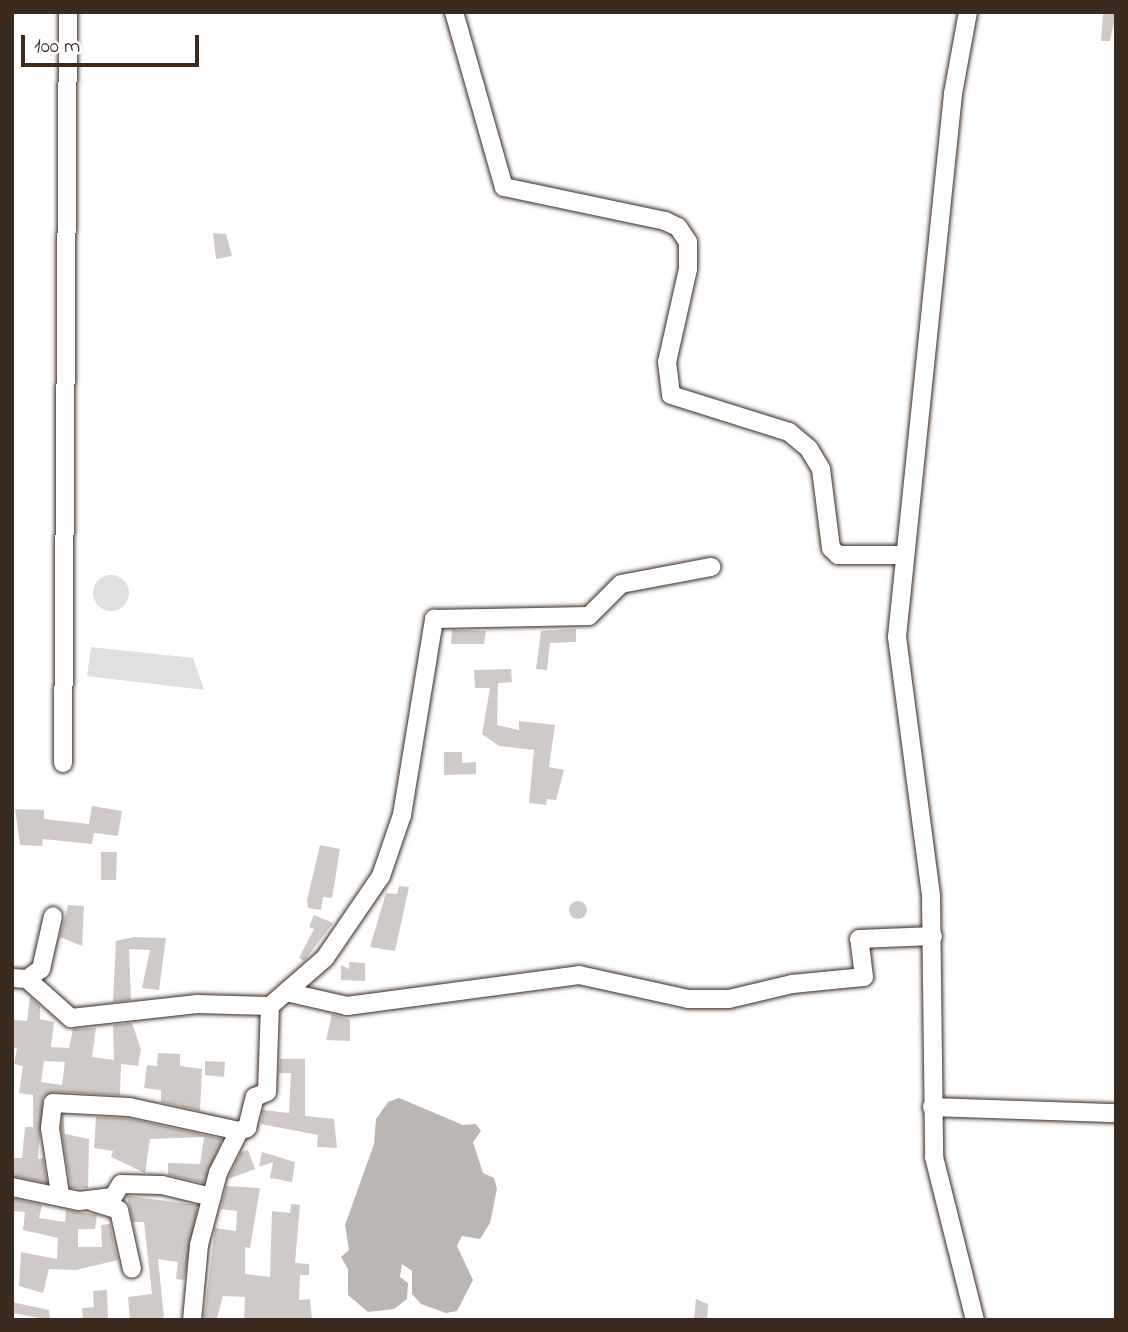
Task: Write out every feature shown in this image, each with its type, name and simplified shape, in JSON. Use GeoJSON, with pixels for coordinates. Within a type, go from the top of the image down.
{"type":"FeatureCollection","features":[{"type":"Feature","properties":{"kind":"street"},"geometry":{"type":"LineString","coordinates":[[62,763],[68,12]]}},
{"type":"Feature","properties":{"kind":"street"},"geometry":{"type":"LineString","coordinates":[[454,12],[504,187],[665,221],[678,227],[688,243],[688,270],[667,362],[671,395],[789,432],[809,449],[821,469],[831,548],[838,555],[903,555]]}},
{"type":"Feature","properties":{"kind":"street"},"geometry":{"type":"LineString","coordinates":[[968,12],[953,94],[914,508],[903,555],[897,637],[933,936],[934,1157],[975,1320]]}},
{"type":"Feature","properties":{"kind":"street"},"geometry":{"type":"LineString","coordinates":[[19,978],[71,1018],[197,1004],[270,1006],[325,958],[381,876],[402,815],[435,619],[589,616],[621,584],[711,567]]}},
{"type":"Feature","properties":{"kind":"street"},"geometry":{"type":"LineString","coordinates":[[19,978],[41,969],[53,916]]}},
{"type":"Feature","properties":{"kind":"street"},"geometry":{"type":"LineString","coordinates":[[286,992],[347,1006],[579,975],[688,999],[729,999],[792,984],[864,977],[859,939],[933,936]]}},
{"type":"Feature","properties":{"kind":"street"},"geometry":{"type":"LineString","coordinates":[[192,1320],[199,1245],[228,1147],[239,1132],[247,1128],[255,1097],[267,1092],[270,1006]]}},
{"type":"Feature","properties":{"kind":"street"},"geometry":{"type":"LineString","coordinates":[[60,1194],[50,1128],[53,1103],[130,1107],[239,1132]]}},
{"type":"Feature","properties":{"kind":"street"},"geometry":{"type":"LineString","coordinates":[[932,1107],[1116,1113]]}},
{"type":"Feature","properties":{"kind":"street"},"geometry":{"type":"LineString","coordinates":[[87,1200],[113,1197],[121,1184],[162,1185],[212,1197]]}},
{"type":"Feature","properties":{"kind":"street"},"geometry":{"type":"LineString","coordinates":[[12,1187],[60,1194],[119,1210],[132,1269]]}},
{"type":"Feature","properties":{"kind":"shaded area"},"geometry":{"type":"Polygon","coordinates":[[[111,575],[124,580],[129,593],[124,606],[111,611],[98,606],[93,593],[98,580],[111,575]]]}},
{"type":"Feature","properties":{"kind":"shaded area"},"geometry":{"type":"Polygon","coordinates":[[[91,647],[193,658],[204,690],[87,676],[91,647]]]}},
{"type":"Feature","properties":{"kind":"shaded area"},"geometry":{"type":"Polygon","coordinates":[[[399,1098],[463,1125],[476,1124],[481,1131],[473,1142],[483,1173],[494,1178],[497,1189],[490,1223],[480,1239],[462,1236],[457,1246],[473,1280],[457,1311],[446,1313],[421,1304],[412,1294],[412,1271],[402,1264],[400,1277],[408,1283],[407,1299],[394,1309],[368,1312],[348,1295],[348,1269],[341,1257],[349,1250],[345,1225],[374,1144],[376,1119],[388,1102],[399,1098]]]}},
{"type":"Feature","properties":{"kind":"building"},"geometry":{"type":"Polygon","coordinates":[[[1116,12],[1110,41],[1101,41],[1103,14],[1116,12]]]}},
{"type":"Feature","properties":{"kind":"building"},"geometry":{"type":"Polygon","coordinates":[[[213,233],[226,234],[232,256],[216,259],[213,233]]]}},
{"type":"Feature","properties":{"kind":"building"},"geometry":{"type":"Polygon","coordinates":[[[576,629],[576,642],[550,643],[547,670],[536,669],[541,631],[576,629]]]}},
{"type":"Feature","properties":{"kind":"building"},"geometry":{"type":"Polygon","coordinates":[[[452,630],[486,631],[484,644],[451,644],[452,630]]]}},
{"type":"Feature","properties":{"kind":"building"},"geometry":{"type":"Polygon","coordinates":[[[511,669],[512,682],[498,683],[497,725],[519,730],[519,721],[555,725],[549,767],[564,770],[556,800],[547,799],[546,805],[529,803],[534,750],[499,746],[482,734],[490,688],[475,688],[474,670],[511,669]]]}},
{"type":"Feature","properties":{"kind":"building"},"geometry":{"type":"Polygon","coordinates":[[[444,752],[462,752],[462,763],[476,762],[476,774],[444,775],[444,752]]]}},
{"type":"Feature","properties":{"kind":"building"},"geometry":{"type":"Polygon","coordinates":[[[92,806],[122,811],[118,836],[94,833],[92,844],[43,839],[42,846],[20,845],[15,809],[44,810],[44,819],[89,824],[92,806]]]}},
{"type":"Feature","properties":{"kind":"building"},"geometry":{"type":"Polygon","coordinates":[[[320,845],[340,849],[332,898],[323,897],[321,910],[308,908],[307,900],[320,845]]]}},
{"type":"Feature","properties":{"kind":"building"},"geometry":{"type":"Polygon","coordinates":[[[101,852],[117,852],[116,880],[101,880],[101,852]]]}},
{"type":"Feature","properties":{"kind":"building"},"geometry":{"type":"Polygon","coordinates":[[[399,886],[409,887],[395,951],[370,947],[386,893],[397,894],[399,886]]]}},
{"type":"Feature","properties":{"kind":"building"},"geometry":{"type":"Polygon","coordinates":[[[578,901],[584,904],[587,910],[584,916],[578,919],[572,916],[569,910],[572,904],[578,901]]]}},
{"type":"Feature","properties":{"kind":"building"},"geometry":{"type":"Polygon","coordinates":[[[68,905],[84,906],[82,946],[60,937],[68,905]]]}},
{"type":"Feature","properties":{"kind":"building"},"geometry":{"type":"Polygon","coordinates":[[[314,915],[333,923],[304,961],[299,958],[314,929],[309,927],[314,915]]]}},
{"type":"Feature","properties":{"kind":"building"},"geometry":{"type":"Polygon","coordinates":[[[134,937],[166,938],[159,990],[142,988],[150,950],[129,949],[131,1000],[113,1002],[116,941],[134,937]]]}},
{"type":"Feature","properties":{"kind":"building"},"geometry":{"type":"Polygon","coordinates":[[[349,962],[365,963],[365,981],[341,980],[341,965],[349,969],[349,962]]]}},
{"type":"Feature","properties":{"kind":"building"},"geometry":{"type":"Polygon","coordinates":[[[30,997],[40,1006],[40,1019],[54,1022],[51,1047],[69,1048],[73,1029],[96,1028],[92,1057],[114,1060],[113,1025],[132,1023],[141,1049],[138,1066],[121,1064],[120,1095],[54,1092],[43,1097],[38,1159],[43,1158],[47,1183],[12,1176],[12,1158],[22,1158],[25,1127],[33,1127],[33,1095],[19,1093],[23,1066],[14,1064],[17,1048],[12,1048],[14,1020],[27,1021],[30,997]],[[44,1061],[41,1082],[62,1085],[65,1062],[44,1061]]]}},
{"type":"Feature","properties":{"kind":"building"},"geometry":{"type":"Polygon","coordinates":[[[332,1014],[350,1020],[350,1041],[326,1040],[332,1014]]]}},
{"type":"Feature","properties":{"kind":"building"},"geometry":{"type":"Polygon","coordinates":[[[158,1053],[180,1054],[180,1066],[202,1069],[200,1111],[161,1102],[161,1090],[144,1088],[147,1065],[157,1066],[158,1053]]]}},
{"type":"Feature","properties":{"kind":"building"},"geometry":{"type":"Polygon","coordinates":[[[280,1059],[305,1059],[305,1116],[334,1119],[337,1148],[317,1147],[318,1135],[261,1124],[263,1110],[289,1113],[291,1073],[279,1073],[280,1059]]]}},
{"type":"Feature","properties":{"kind":"building"},"geometry":{"type":"Polygon","coordinates":[[[205,1061],[225,1062],[224,1077],[205,1075],[205,1061]]]}},
{"type":"Feature","properties":{"kind":"building"},"geometry":{"type":"Polygon","coordinates":[[[63,1115],[65,1134],[89,1139],[88,1188],[71,1188],[61,1128],[63,1115]]]}},
{"type":"Feature","properties":{"kind":"building"},"geometry":{"type":"Polygon","coordinates":[[[96,1117],[127,1118],[222,1139],[204,1183],[168,1175],[168,1163],[200,1164],[204,1137],[150,1139],[145,1173],[111,1157],[113,1151],[94,1148],[96,1117]]]}},
{"type":"Feature","properties":{"kind":"building"},"geometry":{"type":"Polygon","coordinates":[[[248,1150],[255,1169],[228,1179],[241,1152],[248,1150]]]}},
{"type":"Feature","properties":{"kind":"building"},"geometry":{"type":"Polygon","coordinates":[[[262,1152],[295,1162],[292,1182],[270,1178],[273,1162],[259,1167],[262,1152]]]}},
{"type":"Feature","properties":{"kind":"building"},"geometry":{"type":"Polygon","coordinates":[[[226,1186],[260,1188],[250,1248],[245,1247],[245,1274],[270,1277],[272,1211],[290,1213],[291,1204],[300,1205],[295,1263],[309,1264],[309,1275],[300,1275],[299,1300],[310,1299],[312,1319],[244,1320],[245,1297],[223,1296],[217,1318],[204,1318],[215,1228],[236,1231],[237,1211],[221,1209],[226,1186]]]}},
{"type":"Feature","properties":{"kind":"building"},"geometry":{"type":"Polygon","coordinates":[[[127,1196],[198,1205],[184,1280],[176,1279],[178,1262],[158,1259],[164,1317],[154,1320],[130,1320],[128,1297],[152,1294],[144,1222],[133,1222],[127,1196]]]}},
{"type":"Feature","properties":{"kind":"building"},"geometry":{"type":"Polygon","coordinates":[[[14,1199],[42,1205],[39,1218],[65,1222],[66,1210],[97,1215],[95,1229],[78,1229],[78,1247],[102,1247],[101,1225],[110,1224],[118,1260],[76,1270],[49,1269],[43,1293],[19,1286],[21,1252],[57,1259],[58,1238],[23,1230],[25,1212],[13,1211],[14,1199]]]}},
{"type":"Feature","properties":{"kind":"building"},"geometry":{"type":"Polygon","coordinates":[[[107,1290],[108,1320],[83,1320],[82,1308],[94,1307],[93,1291],[107,1290]]]}},
{"type":"Feature","properties":{"kind":"building"},"geometry":{"type":"Polygon","coordinates":[[[696,1299],[708,1304],[707,1320],[694,1320],[696,1299]]]}},
{"type":"Feature","properties":{"kind":"building"},"geometry":{"type":"Polygon","coordinates":[[[12,1302],[49,1310],[50,1320],[12,1313],[12,1302]]]}}]}
